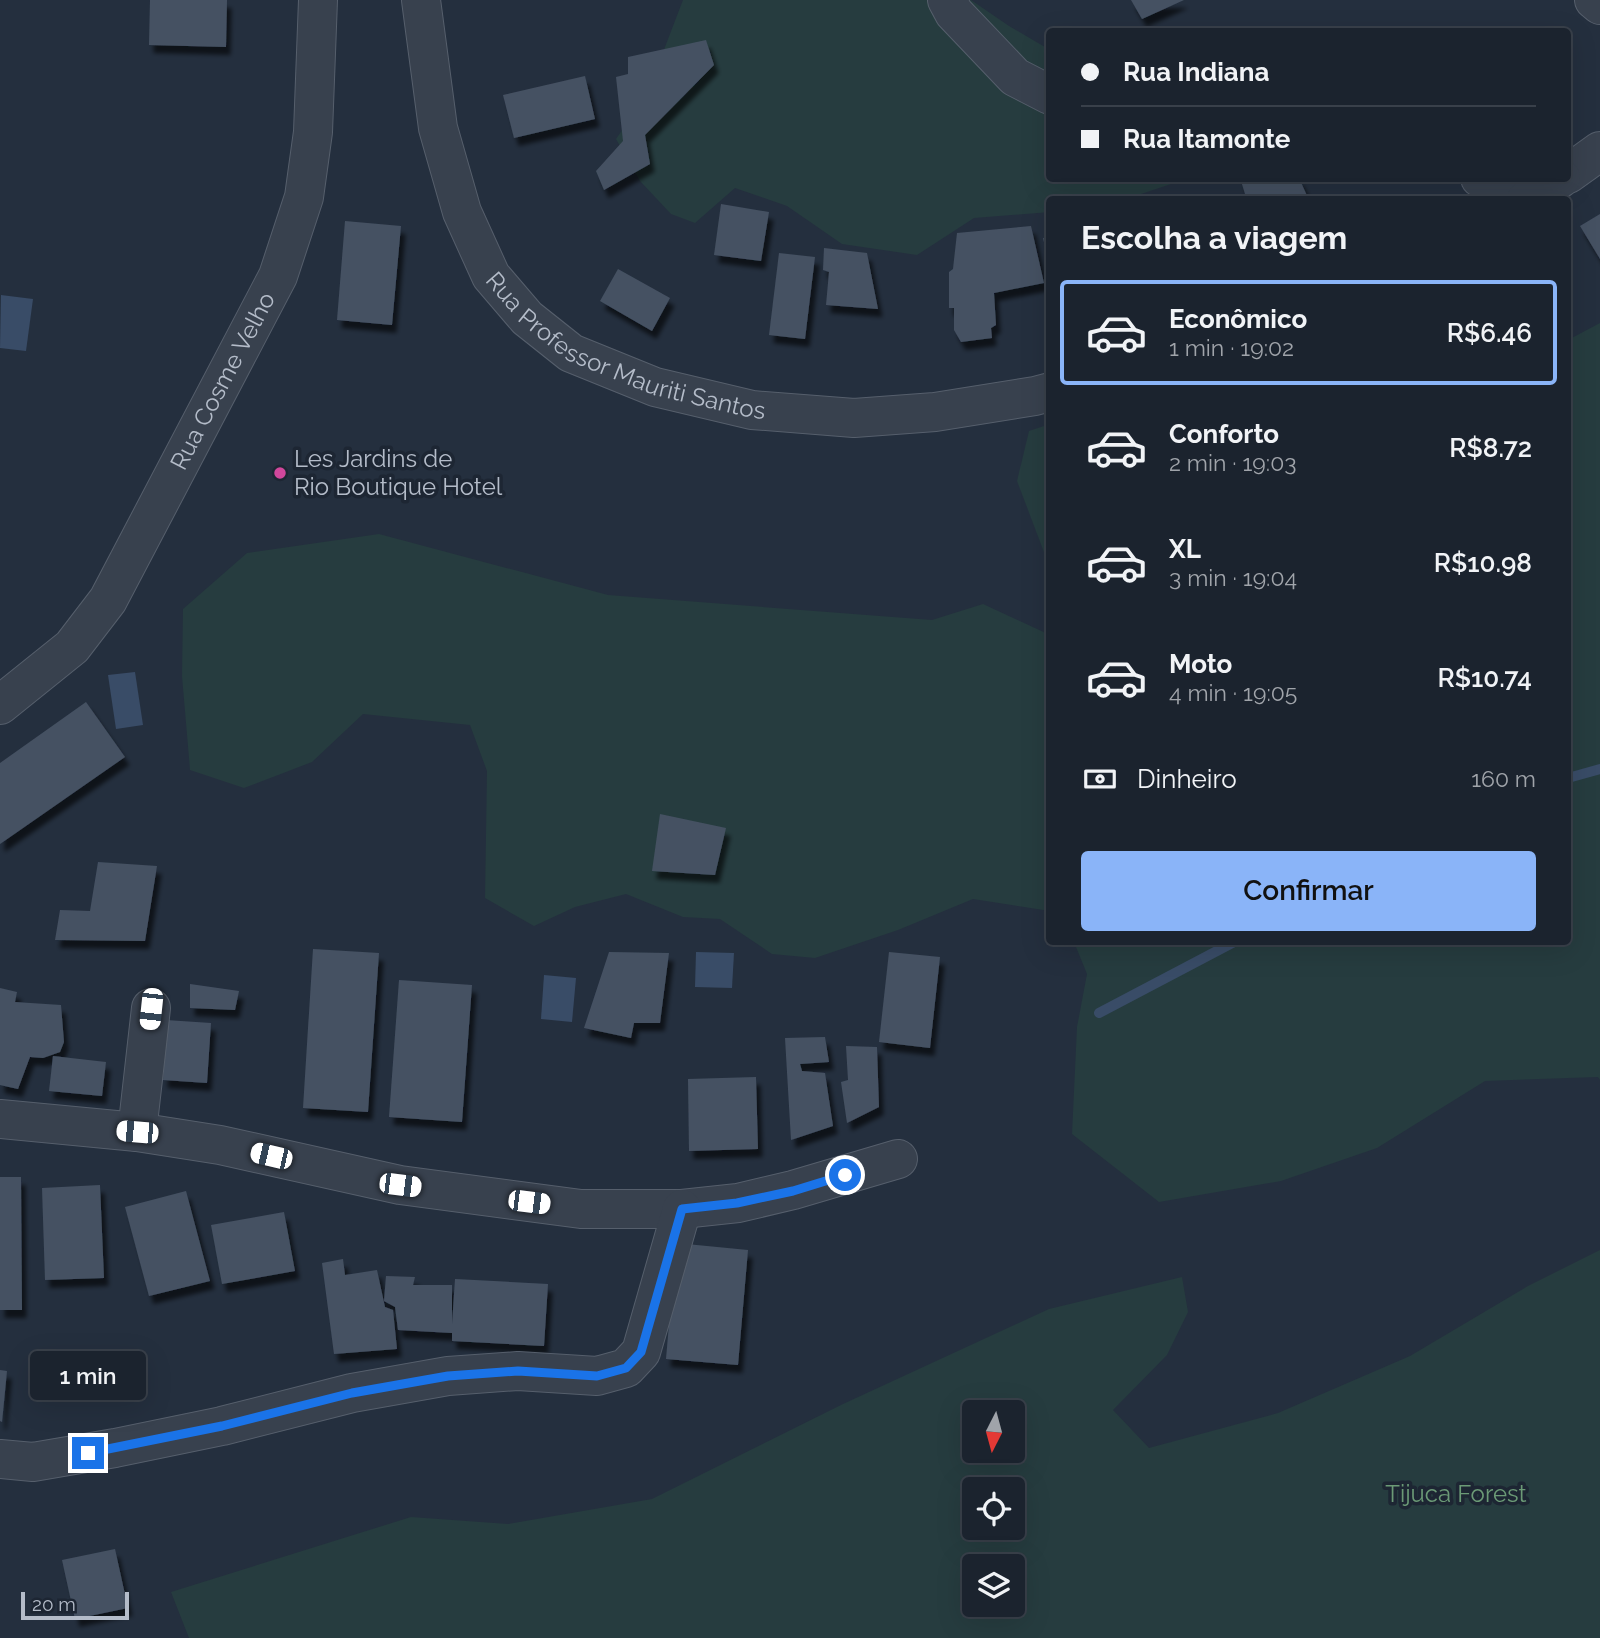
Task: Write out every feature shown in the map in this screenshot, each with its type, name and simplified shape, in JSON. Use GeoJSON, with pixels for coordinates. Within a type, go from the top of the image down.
{"type":"FeatureCollection","features":[{"type":"Feature","properties":{"kind":"street","name":"Rua Cosme Velho"},"geometry":{"type":"LineString","coordinates":[[0,705],[72,647],[108,600],[278,276],[304,197],[313,132],[318,0]]}},
{"type":"Feature","properties":{"kind":"street","name":"Rua Professor Mauriti Santos"},"geometry":{"type":"LineString","coordinates":[[421,0],[438,128],[462,212],[491,276],[527,318],[571,353],[655,387],[752,410],[854,418],[935,412],[1046,393]]}},
{"type":"Feature","properties":{"kind":"street"},"geometry":{"type":"LineString","coordinates":[[947,0],[954,13],[1015,77],[1046,92]]}},
{"type":"Feature","properties":{"kind":"street"},"geometry":{"type":"LineString","coordinates":[[1594,0],[1600,5]]}},
{"type":"Feature","properties":{"kind":"street"},"geometry":{"type":"LineString","coordinates":[[1571,172],[1600,151]]}},
{"type":"Feature","properties":{"kind":"street"},"geometry":{"type":"LineString","coordinates":[[1497,182],[1539,192]]}},
{"type":"Feature","properties":{"kind":"street"},"geometry":{"type":"LineString","coordinates":[[137,1132],[151,1009]]}},
{"type":"Feature","properties":{"kind":"street"},"geometry":{"type":"LineString","coordinates":[[0,1119],[137,1132],[220,1145],[400,1185],[580,1209],[682,1209],[748,1201],[793,1191],[898,1159]]}},
{"type":"Feature","properties":{"kind":"street"},"geometry":{"type":"LineString","coordinates":[[0,1459],[33,1462],[115,1448],[222,1426],[352,1393],[448,1376],[518,1371],[597,1376],[626,1368],[641,1352],[682,1209]]}},
{"type":"Feature","properties":{"kind":"green space"},"geometry":{"type":"Polygon","coordinates":[[[683,0],[971,0],[1046,48],[1046,182],[1177,182],[1135,196],[1046,196],[1046,212],[974,218],[917,255],[842,244],[787,206],[735,188],[695,223],[671,214],[640,181],[616,139],[647,94],[683,0]]]}},
{"type":"Feature","properties":{"kind":"green space"},"geometry":{"type":"Polygon","coordinates":[[[1600,323],[1600,1080],[1598,1077],[1485,1081],[1377,1148],[1281,1181],[1159,1202],[1072,1134],[1077,1027],[1087,974],[1075,945],[1571,945],[1571,338],[1600,323]]]}},
{"type":"Feature","properties":{"kind":"green space"},"geometry":{"type":"Polygon","coordinates":[[[1046,425],[1046,557],[1017,481],[1029,431],[1046,425]]]}},
{"type":"Feature","properties":{"kind":"green space"},"geometry":{"type":"Polygon","coordinates":[[[379,534],[608,595],[932,620],[983,604],[1046,633],[1046,910],[973,899],[898,930],[815,958],[772,954],[720,919],[683,917],[626,894],[575,907],[534,926],[485,898],[487,771],[470,725],[363,714],[312,762],[244,788],[190,770],[182,676],[183,609],[247,553],[379,534]]]}},
{"type":"Feature","properties":{"kind":"green space","name":"Tijuca Forest"},"geometry":{"type":"Polygon","coordinates":[[[1600,1250],[1600,1638],[189,1638],[171,1592],[411,1517],[508,1524],[652,1499],[843,1404],[1049,1309],[1182,1277],[1188,1312],[1167,1355],[1113,1410],[1149,1448],[1278,1413],[1410,1356],[1528,1286],[1600,1250]]]}},
{"type":"Feature","properties":{"kind":"water"},"geometry":{"type":"Polygon","coordinates":[[[1,295],[33,299],[26,351],[0,348],[1,295]]]}},
{"type":"Feature","properties":{"kind":"water"},"geometry":{"type":"Polygon","coordinates":[[[135,672],[143,725],[116,729],[108,675],[135,672]]]}},
{"type":"Feature","properties":{"kind":"water"},"geometry":{"type":"Polygon","coordinates":[[[696,952],[734,953],[732,988],[695,987],[696,952]]]}},
{"type":"Feature","properties":{"kind":"water"},"geometry":{"type":"Polygon","coordinates":[[[544,975],[576,978],[572,1022],[541,1019],[544,975]]]}},
{"type":"Feature","properties":{"kind":"building"},"geometry":{"type":"Polygon","coordinates":[[[150,0],[227,0],[226,47],[149,45],[150,0]]]}},
{"type":"Feature","properties":{"kind":"building"},"geometry":{"type":"Polygon","coordinates":[[[1131,0],[1184,0],[1142,19],[1131,0]]]}},
{"type":"Feature","properties":{"kind":"building"},"geometry":{"type":"Polygon","coordinates":[[[706,40],[714,65],[645,135],[650,164],[604,190],[596,171],[623,141],[616,77],[628,74],[628,57],[706,40]]]}},
{"type":"Feature","properties":{"kind":"building"},"geometry":{"type":"Polygon","coordinates":[[[585,76],[595,119],[514,138],[503,95],[585,76]]]}},
{"type":"Feature","properties":{"kind":"building"},"geometry":{"type":"Polygon","coordinates":[[[1241,182],[1301,182],[1307,196],[1246,196],[1241,182]]]}},
{"type":"Feature","properties":{"kind":"building"},"geometry":{"type":"Polygon","coordinates":[[[721,204],[769,212],[761,261],[714,255],[721,204]]]}},
{"type":"Feature","properties":{"kind":"building"},"geometry":{"type":"Polygon","coordinates":[[[1600,214],[1600,259],[1580,226],[1600,214]]]}},
{"type":"Feature","properties":{"kind":"building"},"geometry":{"type":"Polygon","coordinates":[[[345,221],[401,226],[392,325],[337,320],[345,221]]]}},
{"type":"Feature","properties":{"kind":"building"},"geometry":{"type":"Polygon","coordinates":[[[1031,226],[1044,283],[994,293],[996,325],[991,328],[992,338],[961,342],[954,330],[954,308],[949,308],[949,272],[953,269],[957,233],[1031,226]]]}},
{"type":"Feature","properties":{"kind":"building"},"geometry":{"type":"Polygon","coordinates":[[[824,248],[867,253],[878,309],[826,305],[829,272],[823,270],[824,248]]]}},
{"type":"Feature","properties":{"kind":"building"},"geometry":{"type":"Polygon","coordinates":[[[779,253],[815,257],[805,339],[769,335],[779,253]]]}},
{"type":"Feature","properties":{"kind":"building"},"geometry":{"type":"Polygon","coordinates":[[[618,269],[670,298],[652,331],[600,301],[618,269]]]}},
{"type":"Feature","properties":{"kind":"building"},"geometry":{"type":"Polygon","coordinates":[[[86,702],[125,757],[0,844],[0,763],[86,702]]]}},
{"type":"Feature","properties":{"kind":"building"},"geometry":{"type":"Polygon","coordinates":[[[660,814],[726,828],[715,875],[652,871],[660,814]]]}},
{"type":"Feature","properties":{"kind":"building"},"geometry":{"type":"Polygon","coordinates":[[[98,862],[157,866],[145,941],[55,940],[60,910],[90,911],[98,862]]]}},
{"type":"Feature","properties":{"kind":"building"},"geometry":{"type":"Polygon","coordinates":[[[313,949],[379,953],[368,1112],[303,1108],[313,949]]]}},
{"type":"Feature","properties":{"kind":"building"},"geometry":{"type":"Polygon","coordinates":[[[609,952],[669,953],[660,1023],[634,1023],[631,1038],[584,1028],[609,952]]]}},
{"type":"Feature","properties":{"kind":"building"},"geometry":{"type":"Polygon","coordinates":[[[889,952],[940,957],[930,1048],[879,1042],[889,952]]]}},
{"type":"Feature","properties":{"kind":"building"},"geometry":{"type":"Polygon","coordinates":[[[399,980],[472,985],[462,1122],[389,1117],[399,980]]]}},
{"type":"Feature","properties":{"kind":"building"},"geometry":{"type":"Polygon","coordinates":[[[190,984],[239,991],[235,1010],[190,1008],[190,984]]]}},
{"type":"Feature","properties":{"kind":"building"},"geometry":{"type":"Polygon","coordinates":[[[0,988],[17,992],[15,1002],[61,1005],[64,1042],[60,1052],[43,1058],[30,1057],[18,1089],[0,1085],[0,988]]]}},
{"type":"Feature","properties":{"kind":"building"},"geometry":{"type":"Polygon","coordinates":[[[166,1020],[211,1023],[207,1083],[163,1080],[166,1020]]]}},
{"type":"Feature","properties":{"kind":"building"},"geometry":{"type":"Polygon","coordinates":[[[825,1037],[829,1062],[800,1064],[802,1071],[825,1073],[833,1126],[791,1140],[785,1038],[825,1037]]]}},
{"type":"Feature","properties":{"kind":"building"},"geometry":{"type":"Polygon","coordinates":[[[846,1046],[877,1047],[879,1107],[847,1123],[841,1082],[848,1080],[846,1046]]]}},
{"type":"Feature","properties":{"kind":"building"},"geometry":{"type":"Polygon","coordinates":[[[53,1056],[106,1062],[102,1096],[49,1091],[53,1056]]]}},
{"type":"Feature","properties":{"kind":"building"},"geometry":{"type":"Polygon","coordinates":[[[756,1077],[758,1149],[689,1151],[688,1079],[756,1077]]]}},
{"type":"Feature","properties":{"kind":"building"},"geometry":{"type":"Polygon","coordinates":[[[0,1177],[21,1177],[22,1310],[0,1310],[0,1177]]]}},
{"type":"Feature","properties":{"kind":"building"},"geometry":{"type":"Polygon","coordinates":[[[100,1185],[104,1278],[45,1280],[42,1188],[100,1185]]]}},
{"type":"Feature","properties":{"kind":"building"},"geometry":{"type":"Polygon","coordinates":[[[186,1191],[210,1281],[149,1296],[125,1207],[186,1191]]]}},
{"type":"Feature","properties":{"kind":"building"},"geometry":{"type":"Polygon","coordinates":[[[284,1212],[295,1271],[222,1284],[211,1225],[284,1212]]]}},
{"type":"Feature","properties":{"kind":"building"},"geometry":{"type":"Polygon","coordinates":[[[676,1243],[748,1250],[738,1365],[666,1359],[676,1243]]]}},
{"type":"Feature","properties":{"kind":"building"},"geometry":{"type":"Polygon","coordinates":[[[343,1259],[345,1275],[377,1270],[385,1307],[393,1310],[397,1349],[334,1354],[322,1263],[343,1259]]]}},
{"type":"Feature","properties":{"kind":"building"},"geometry":{"type":"Polygon","coordinates":[[[386,1276],[415,1277],[413,1285],[452,1285],[452,1324],[455,1279],[548,1284],[544,1346],[452,1341],[452,1333],[398,1330],[395,1307],[384,1301],[386,1276]]]}},
{"type":"Feature","properties":{"kind":"building"},"geometry":{"type":"Polygon","coordinates":[[[0,1370],[7,1371],[2,1422],[0,1421],[0,1370]]]}},
{"type":"Feature","properties":{"kind":"building"},"geometry":{"type":"Polygon","coordinates":[[[115,1549],[128,1608],[75,1619],[62,1560],[115,1549]]]}},
{"type":"Feature","properties":{"kind":"waterway"},"geometry":{"type":"LineString","coordinates":[[1571,777],[1600,769]]}},
{"type":"Feature","properties":{"kind":"waterway"},"geometry":{"type":"LineString","coordinates":[[1099,1013],[1228,945]]}},
{"type":"Feature","properties":{"kind":"place","name":"Les Jardins de Rio Boutique Hotel"},"geometry":{"type":"Point","coordinates":[280,473]}},
{"type":"Feature","properties":{"kind":"route"},"geometry":{"type":"LineString","coordinates":[[88,1453],[222,1426],[352,1393],[448,1376],[518,1371],[597,1376],[626,1368],[641,1352],[682,1209],[737,1203],[793,1191],[845,1175]]}}]}
